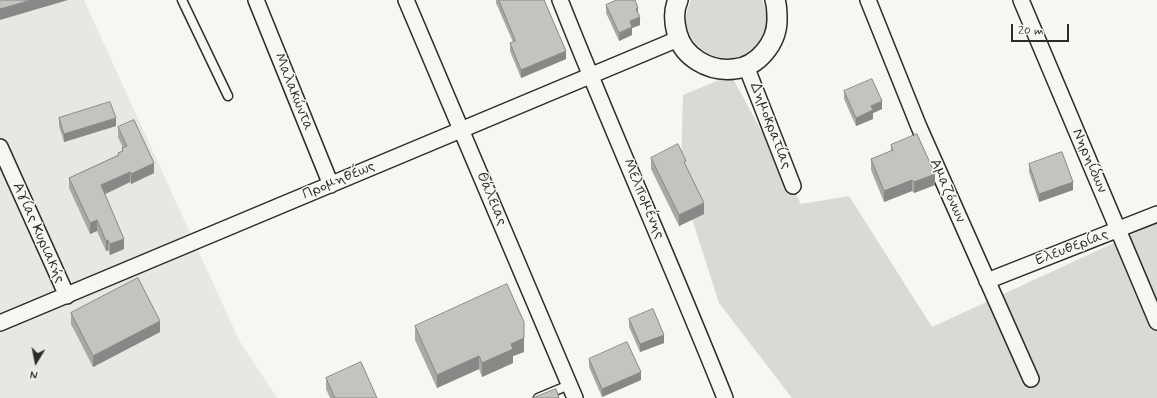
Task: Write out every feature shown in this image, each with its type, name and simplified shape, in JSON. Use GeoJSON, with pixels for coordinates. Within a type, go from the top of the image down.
{"type":"FeatureCollection","features":[{"type":"Feature","properties":{"kind":"street","name":"Μαλακώντα"},"geometry":{"type":"LineString","coordinates":[[256,0],[330,185]]}},
{"type":"Feature","properties":{"kind":"street","name":"Θάλειας"},"geometry":{"type":"LineString","coordinates":[[406,0],[572,392]]}},
{"type":"Feature","properties":{"kind":"street","name":"Μελπομένης"},"geometry":{"type":"LineString","coordinates":[[560,0],[590,76],[680,284],[725,398]]}},
{"type":"Feature","properties":{"kind":"street"},"geometry":{"type":"LineString","coordinates":[[678,0],[674,22],[678,39],[687,53],[701,64],[717,69],[734,69],[746,66],[763,54],[773,40],[778,25],[779,2]]}},
{"type":"Feature","properties":{"kind":"street","name":"Αμαζόνων"},"geometry":{"type":"LineString","coordinates":[[868,0],[919,127],[1031,379]]}},
{"type":"Feature","properties":{"kind":"street","name":"Νηρηίδων"},"geometry":{"type":"LineString","coordinates":[[1021,0],[1157,322]]}},
{"type":"Feature","properties":{"kind":"street","name":"Προμηθέως"},"geometry":{"type":"LineString","coordinates":[[0,323],[678,39]]}},
{"type":"Feature","properties":{"kind":"street","name":"Δημοκρατίας"},"geometry":{"type":"LineString","coordinates":[[746,66],[793,186]]}},
{"type":"Feature","properties":{"kind":"street","name":"Αγίας Κυριακής"},"geometry":{"type":"LineString","coordinates":[[0,148],[67,296]]}},
{"type":"Feature","properties":{"kind":"street","name":"Ελευθερίας"},"geometry":{"type":"LineString","coordinates":[[988,281],[1157,214]]}},
{"type":"Feature","properties":{"kind":"lane"},"geometry":{"type":"LineString","coordinates":[[182,0],[228,96]]}},
{"type":"Feature","properties":{"kind":"lane"},"geometry":{"type":"LineString","coordinates":[[538,398],[572,392]]}},
{"type":"Feature","properties":{"kind":"shaded area"},"geometry":{"type":"Polygon","coordinates":[[[0,0],[84,0],[239,340],[277,398],[0,398],[0,0]]]}},
{"type":"Feature","properties":{"kind":"shaded area"},"geometry":{"type":"Polygon","coordinates":[[[691,0],[762,0],[766,12],[766,25],[763,36],[756,46],[748,53],[737,57],[725,58],[712,55],[696,44],[687,28],[686,16],[691,0]]]}},
{"type":"Feature","properties":{"kind":"shaded area"},"geometry":{"type":"Polygon","coordinates":[[[731,75],[801,204],[849,196],[932,327],[1157,223],[1157,398],[792,398],[719,303],[685,197],[681,169],[683,95],[731,75]]]}},
{"type":"Feature","properties":{"kind":"building"},"geometry":{"type":"Polygon","coordinates":[[[0,0],[31,0],[0,9],[0,0]]]}},
{"type":"Feature","properties":{"kind":"building"},"geometry":{"type":"Polygon","coordinates":[[[499,0],[544,0],[566,51],[521,70],[510,43],[515,41],[499,0]]]}},
{"type":"Feature","properties":{"kind":"building"},"geometry":{"type":"Polygon","coordinates":[[[617,0],[635,0],[638,8],[636,9],[640,17],[630,21],[632,27],[619,33],[606,5],[617,0]]]}},
{"type":"Feature","properties":{"kind":"building"},"geometry":{"type":"Polygon","coordinates":[[[872,79],[882,101],[871,106],[873,110],[856,118],[844,91],[872,79]]]}},
{"type":"Feature","properties":{"kind":"building"},"geometry":{"type":"Polygon","coordinates":[[[110,102],[116,118],[64,134],[59,118],[110,102]]]}},
{"type":"Feature","properties":{"kind":"building"},"geometry":{"type":"Polygon","coordinates":[[[134,120],[154,163],[131,174],[130,172],[101,185],[124,239],[110,244],[108,240],[106,241],[97,220],[90,223],[69,178],[119,155],[118,153],[123,151],[122,148],[127,146],[118,127],[134,120]]]}},
{"type":"Feature","properties":{"kind":"building"},"geometry":{"type":"Polygon","coordinates":[[[917,134],[935,174],[914,182],[912,180],[884,191],[871,159],[893,150],[891,145],[917,134]]]}},
{"type":"Feature","properties":{"kind":"building"},"geometry":{"type":"Polygon","coordinates":[[[678,144],[686,161],[684,162],[704,203],[679,215],[651,158],[678,144]]]}},
{"type":"Feature","properties":{"kind":"building"},"geometry":{"type":"Polygon","coordinates":[[[1062,152],[1073,182],[1039,194],[1029,164],[1062,152]]]}},
{"type":"Feature","properties":{"kind":"building"},"geometry":{"type":"Polygon","coordinates":[[[138,278],[160,321],[93,356],[71,313],[138,278]]]}},
{"type":"Feature","properties":{"kind":"building"},"geometry":{"type":"Polygon","coordinates":[[[507,284],[524,322],[524,338],[511,344],[513,349],[482,363],[479,356],[437,375],[415,326],[507,284]]]}},
{"type":"Feature","properties":{"kind":"building"},"geometry":{"type":"Polygon","coordinates":[[[653,309],[664,335],[640,344],[629,319],[653,309]]]}},
{"type":"Feature","properties":{"kind":"building"},"geometry":{"type":"Polygon","coordinates":[[[627,342],[641,372],[602,389],[589,359],[627,342]]]}},
{"type":"Feature","properties":{"kind":"building"},"geometry":{"type":"Polygon","coordinates":[[[361,362],[377,398],[335,398],[326,378],[361,362]]]}},
{"type":"Feature","properties":{"kind":"building"},"geometry":{"type":"Polygon","coordinates":[[[556,389],[559,398],[533,398],[556,389]]]}}]}
